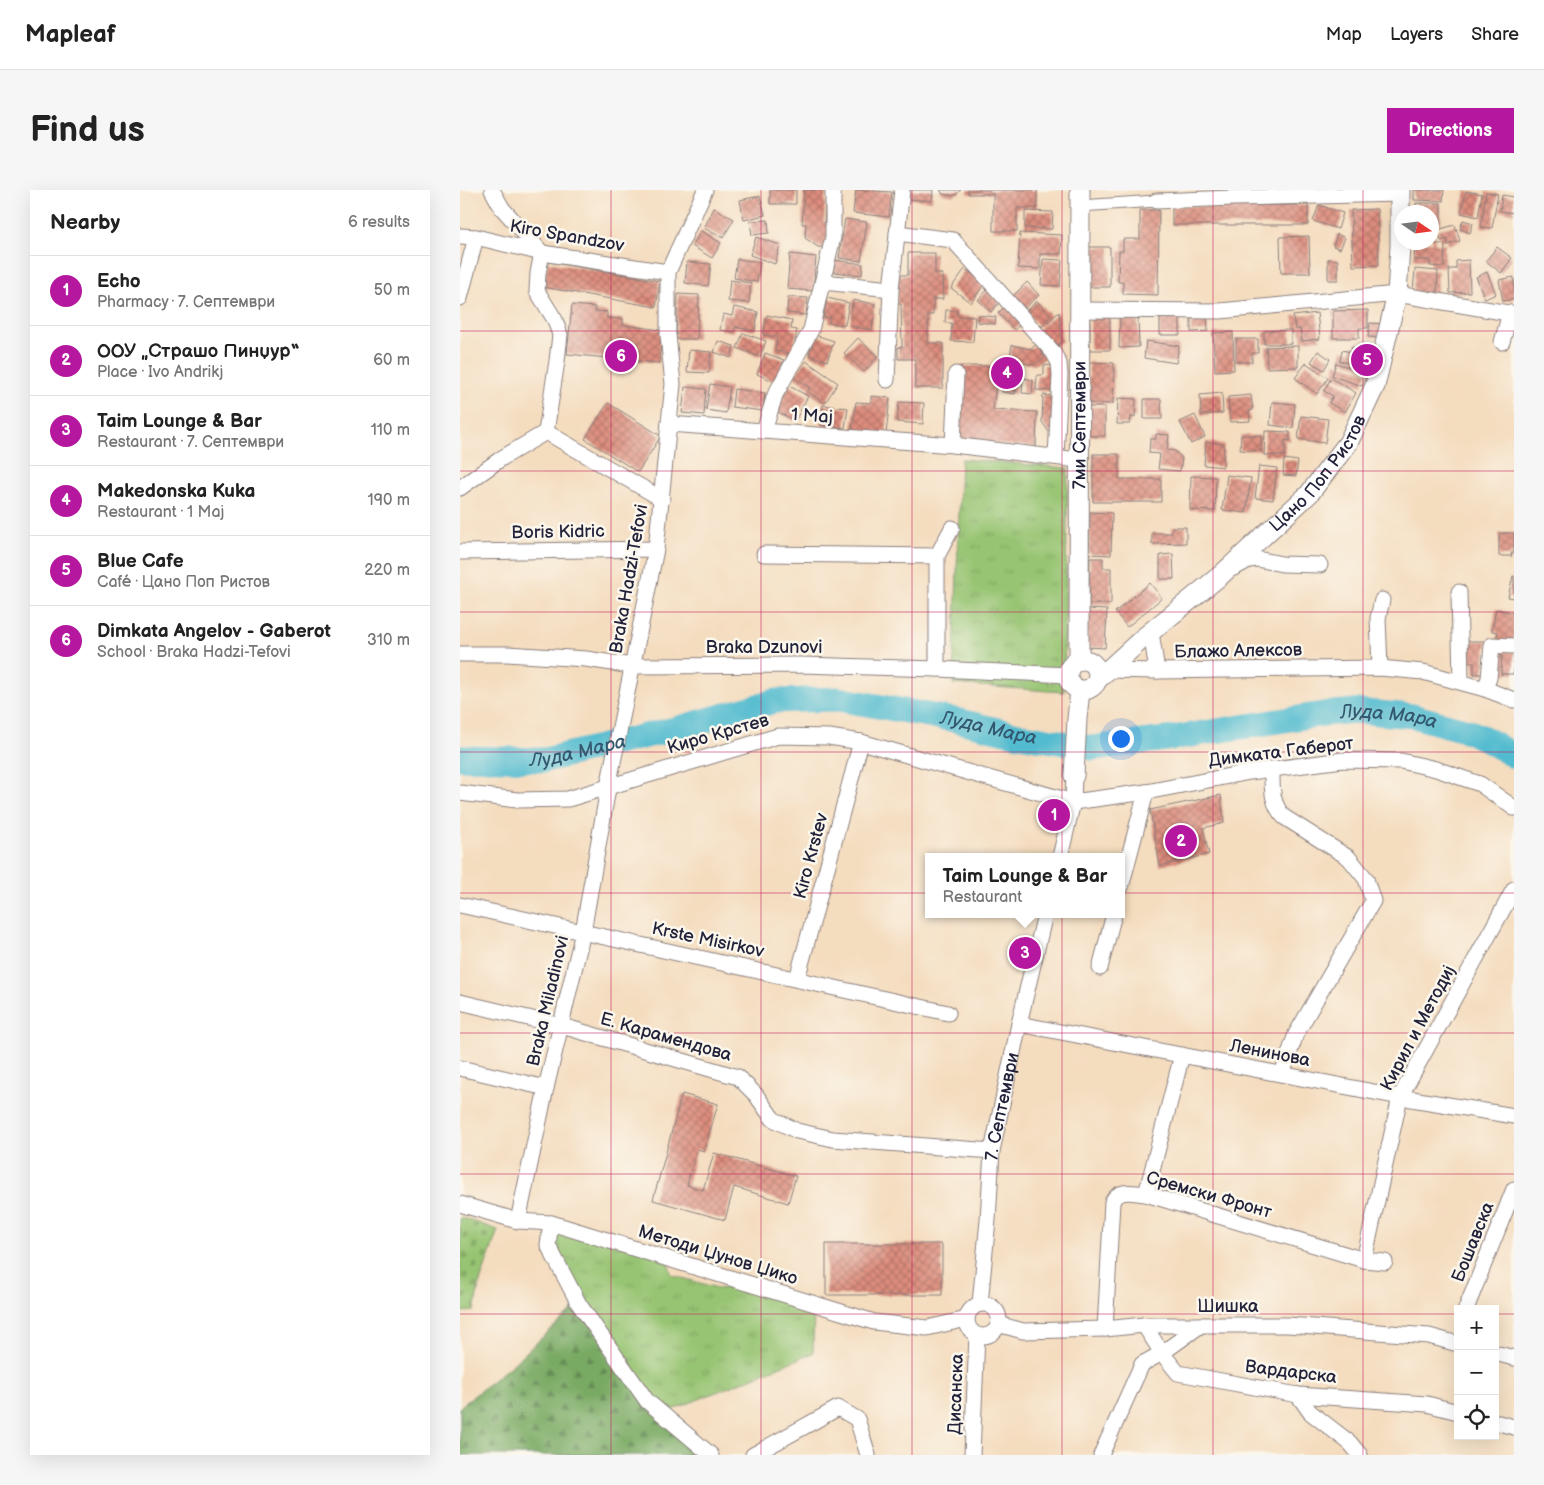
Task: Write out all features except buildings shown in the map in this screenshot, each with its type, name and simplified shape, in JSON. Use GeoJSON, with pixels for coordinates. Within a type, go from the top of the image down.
{"type":"FeatureCollection","features":[{"type":"Feature","properties":{"kind":"street"},"geometry":{"type":"LineString","coordinates":[[460,488],[502,458],[546,432],[560,335],[555,320],[537,291],[542,253],[502,208],[492,190]]}},
{"type":"Feature","properties":{"kind":"street","name":"Braka Hadzi-Tefovi"},"geometry":{"type":"LineString","coordinates":[[609,782],[656,549],[662,499],[673,384],[668,327],[668,272],[705,190]]}},
{"type":"Feature","properties":{"kind":"street"},"geometry":{"type":"LineString","coordinates":[[764,431],[774,395],[811,330],[834,237],[833,190]]}},
{"type":"Feature","properties":{"kind":"street"},"geometry":{"type":"LineString","coordinates":[[887,380],[891,289],[902,190]]}},
{"type":"Feature","properties":{"kind":"street"},"geometry":{"type":"LineString","coordinates":[[1080,198],[1156,201],[1400,192]]}},
{"type":"Feature","properties":{"kind":"street","name":"Цано Поп Ристов"},"geometry":{"type":"LineString","coordinates":[[1075,675],[1086,690],[1093,686],[1101,672],[1221,575],[1309,494],[1348,443],[1375,386],[1398,294],[1400,192]]}},
{"type":"Feature","properties":{"kind":"street","name":"7ми Септември"},"geometry":{"type":"LineString","coordinates":[[1075,675],[1080,198]]}},
{"type":"Feature","properties":{"kind":"street"},"geometry":{"type":"LineString","coordinates":[[897,233],[953,240],[1053,352],[1059,363],[1060,374],[1056,457]]}},
{"type":"Feature","properties":{"kind":"street","name":"Kiro Spandzov"},"geometry":{"type":"LineString","coordinates":[[460,236],[476,237],[542,253],[668,272]]}},
{"type":"Feature","properties":{"kind":"street"},"geometry":{"type":"LineString","coordinates":[[460,298],[476,237]]}},
{"type":"Feature","properties":{"kind":"street"},"geometry":{"type":"LineString","coordinates":[[822,282],[891,289]]}},
{"type":"Feature","properties":{"kind":"street"},"geometry":{"type":"LineString","coordinates":[[1079,310],[1220,311],[1398,294],[1512,314],[1502,342]]}},
{"type":"Feature","properties":{"kind":"street"},"geometry":{"type":"LineString","coordinates":[[953,445],[956,374]]}},
{"type":"Feature","properties":{"kind":"street","name":"1 Maj"},"geometry":{"type":"LineString","coordinates":[[669,424],[953,445],[1078,460]]}},
{"type":"Feature","properties":{"kind":"street","name":"Braka Hadzi-Tefovi"},"geometry":{"type":"LineString","coordinates":[[546,432],[662,499]]}},
{"type":"Feature","properties":{"kind":"street"},"geometry":{"type":"LineString","coordinates":[[936,669],[936,556],[952,528]]}},
{"type":"Feature","properties":{"kind":"street","name":"Boris Kidric"},"geometry":{"type":"LineString","coordinates":[[460,552],[656,549]]}},
{"type":"Feature","properties":{"kind":"street"},"geometry":{"type":"LineString","coordinates":[[764,554],[936,556]]}},
{"type":"Feature","properties":{"kind":"street"},"geometry":{"type":"LineString","coordinates":[[1221,575],[1249,560],[1256,559],[1282,564],[1320,565]]}},
{"type":"Feature","properties":{"kind":"street"},"geometry":{"type":"LineString","coordinates":[[1459,592],[1461,681]]}},
{"type":"Feature","properties":{"kind":"street"},"geometry":{"type":"LineString","coordinates":[[1380,668],[1378,618],[1382,600]]}},
{"type":"Feature","properties":{"kind":"street"},"geometry":{"type":"LineString","coordinates":[[1151,632],[1157,671]]}},
{"type":"Feature","properties":{"kind":"street"},"geometry":{"type":"LineString","coordinates":[[1485,689],[1489,678],[1492,645],[1514,646]]}},
{"type":"Feature","properties":{"kind":"street","name":"Braka Dzunovi"},"geometry":{"type":"LineString","coordinates":[[460,654],[507,654],[586,659],[631,673],[801,665],[1075,675]]}},
{"type":"Feature","properties":{"kind":"street"},"geometry":{"type":"LineString","coordinates":[[1061,853],[1073,802],[1076,719],[1075,675],[1086,660],[1092,662],[1101,672]]}},
{"type":"Feature","properties":{"kind":"street","name":"Блажо Алексов"},"geometry":{"type":"LineString","coordinates":[[1101,672],[1380,668],[1423,672],[1461,681],[1514,700]]}},
{"type":"Feature","properties":{"kind":"street","name":"Киро Крстев"},"geometry":{"type":"LineString","coordinates":[[460,793],[517,800],[568,799],[609,782],[671,767],[778,736],[829,737],[861,742],[1073,802]]}},
{"type":"Feature","properties":{"kind":"street","name":"Kiro Krstev"},"geometry":{"type":"LineString","coordinates":[[797,979],[861,742]]}},
{"type":"Feature","properties":{"kind":"street","name":"Димката Габерот"},"geometry":{"type":"LineString","coordinates":[[1073,802],[1146,792],[1272,769],[1343,760],[1401,760],[1436,769],[1480,784],[1514,808]]}},
{"type":"Feature","properties":{"kind":"street"},"geometry":{"type":"LineString","coordinates":[[1272,769],[1272,797],[1277,809],[1284,817],[1349,858],[1366,878],[1374,901],[1296,1034],[1282,1074]]}},
{"type":"Feature","properties":{"kind":"street","name":"Braka Miladinovi"},"geometry":{"type":"LineString","coordinates":[[518,1221],[546,1088],[583,932],[609,782]]}},
{"type":"Feature","properties":{"kind":"street"},"geometry":{"type":"LineString","coordinates":[[1125,872],[1146,792]]}},
{"type":"Feature","properties":{"kind":"street","name":"Кирил и Методиј"},"geometry":{"type":"LineString","coordinates":[[1364,1260],[1400,1097],[1514,890]]}},
{"type":"Feature","properties":{"kind":"street","name":"Krste Misirkov"},"geometry":{"type":"LineString","coordinates":[[460,905],[948,1012]]}},
{"type":"Feature","properties":{"kind":"street","name":"7. Септември"},"geometry":{"type":"LineString","coordinates":[[980,1304],[992,1151],[1019,1024],[1045,918]]}},
{"type":"Feature","properties":{"kind":"street"},"geometry":{"type":"LineString","coordinates":[[1100,968],[1113,918]]}},
{"type":"Feature","properties":{"kind":"street","name":"Е. Карамендова"},"geometry":{"type":"LineString","coordinates":[[460,1002],[562,1026],[738,1077],[756,1095],[773,1119],[796,1131],[833,1139],[992,1151]]}},
{"type":"Feature","properties":{"kind":"street","name":"Ленинова"},"geometry":{"type":"LineString","coordinates":[[1019,1024],[1400,1097],[1514,1116]]}},
{"type":"Feature","properties":{"kind":"street"},"geometry":{"type":"LineString","coordinates":[[1146,1194],[1182,1055]]}},
{"type":"Feature","properties":{"kind":"street"},"geometry":{"type":"LineString","coordinates":[[460,1068],[546,1088]]}},
{"type":"Feature","properties":{"kind":"street","name":"Бошавска"},"geometry":{"type":"LineString","coordinates":[[1468,1305],[1514,1189]]}},
{"type":"Feature","properties":{"kind":"street","name":"Сремски Фронт"},"geometry":{"type":"LineString","coordinates":[[1105,1329],[1112,1202],[1115,1195],[1122,1192],[1146,1194],[1364,1260]]}},
{"type":"Feature","properties":{"kind":"street","name":"Методи Џунов Џико"},"geometry":{"type":"LineString","coordinates":[[460,1204],[518,1221],[551,1223],[874,1322],[926,1328],[967,1319]]}},
{"type":"Feature","properties":{"kind":"street"},"geometry":{"type":"LineString","coordinates":[[551,1223],[548,1245],[579,1304],[647,1401],[711,1455]]}},
{"type":"Feature","properties":{"kind":"street"},"geometry":{"type":"LineString","coordinates":[[1364,1260],[1385,1262]]}},
{"type":"Feature","properties":{"kind":"street"},"geometry":{"type":"LineString","coordinates":[[980,1304],[985,1304],[998,1313],[998,1324],[992,1332],[983,1336],[970,1329],[967,1319],[970,1309],[980,1304]]}},
{"type":"Feature","properties":{"kind":"street","name":"Шишка"},"geometry":{"type":"LineString","coordinates":[[998,1324],[1023,1331],[1105,1329],[1144,1325],[1288,1325],[1454,1339]]}},
{"type":"Feature","properties":{"kind":"street","name":"Вардарска"},"geometry":{"type":"LineString","coordinates":[[1144,1325],[1178,1373],[1298,1395],[1427,1404],[1454,1411]]}},
{"type":"Feature","properties":{"kind":"street"},"geometry":{"type":"LineString","coordinates":[[1101,1455],[1142,1364],[1162,1353],[1201,1325]]}},
{"type":"Feature","properties":{"kind":"street","name":"Дисанска"},"geometry":{"type":"LineString","coordinates":[[972,1455],[978,1335]]}},
{"type":"Feature","properties":{"kind":"street"},"geometry":{"type":"LineString","coordinates":[[1499,1354],[1514,1358]]}},
{"type":"Feature","properties":{"kind":"street"},"geometry":{"type":"LineString","coordinates":[[1298,1395],[1310,1412],[1350,1443],[1360,1455]]}},
{"type":"Feature","properties":{"kind":"street"},"geometry":{"type":"LineString","coordinates":[[753,1455],[838,1408],[858,1419],[868,1455]]}},
{"type":"Feature","properties":{"kind":"street"},"geometry":{"type":"LineString","coordinates":[[1499,1423],[1514,1427]]}},
{"type":"Feature","properties":{"kind":"green space"},"geometry":{"type":"Polygon","coordinates":[[[961,459],[1068,468],[1064,692],[953,684],[961,459]]]}},
{"type":"Feature","properties":{"kind":"green space"},"geometry":{"type":"Polygon","coordinates":[[[460,1217],[498,1230],[479,1285],[474,1311],[460,1312],[460,1217]]]}},
{"type":"Feature","properties":{"kind":"green space"},"geometry":{"type":"Polygon","coordinates":[[[551,1223],[667,1259],[672,1275],[721,1289],[738,1281],[814,1304],[813,1353],[662,1414],[548,1245],[551,1223]]]}},
{"type":"Feature","properties":{"kind":"green space"},"geometry":{"type":"Polygon","coordinates":[[[579,1304],[647,1401],[711,1455],[460,1455],[460,1407],[513,1364],[579,1304]]]}},
{"type":"Feature","properties":{"kind":"waterway","name":"Луда Мара"},"geometry":{"type":"LineString","coordinates":[[460,758],[545,760],[679,728],[775,701],[838,699],[955,720],[1014,734],[1092,748],[1355,711],[1413,716],[1468,731],[1486,739],[1514,756]]}},
{"type":"Feature","properties":{"kind":"place","name":"Dimkata Angelov - Gaberot"},"geometry":{"type":"Point","coordinates":[621,356]}},
{"type":"Feature","properties":{"kind":"place","name":"Blue Cafe"},"geometry":{"type":"Point","coordinates":[1367,360]}},
{"type":"Feature","properties":{"kind":"place","name":"Makedonska Kuka"},"geometry":{"type":"Point","coordinates":[1007,373]}},
{"type":"Feature","properties":{"kind":"place","name":"Echo"},"geometry":{"type":"Point","coordinates":[1054,815]}},
{"type":"Feature","properties":{"kind":"place","name":"ООУ „Страшо Пинџур“"},"geometry":{"type":"Point","coordinates":[1181,841]}},
{"type":"Feature","properties":{"kind":"place","name":"Taim Lounge & Bar"},"geometry":{"type":"Point","coordinates":[1025,953]}}]}
